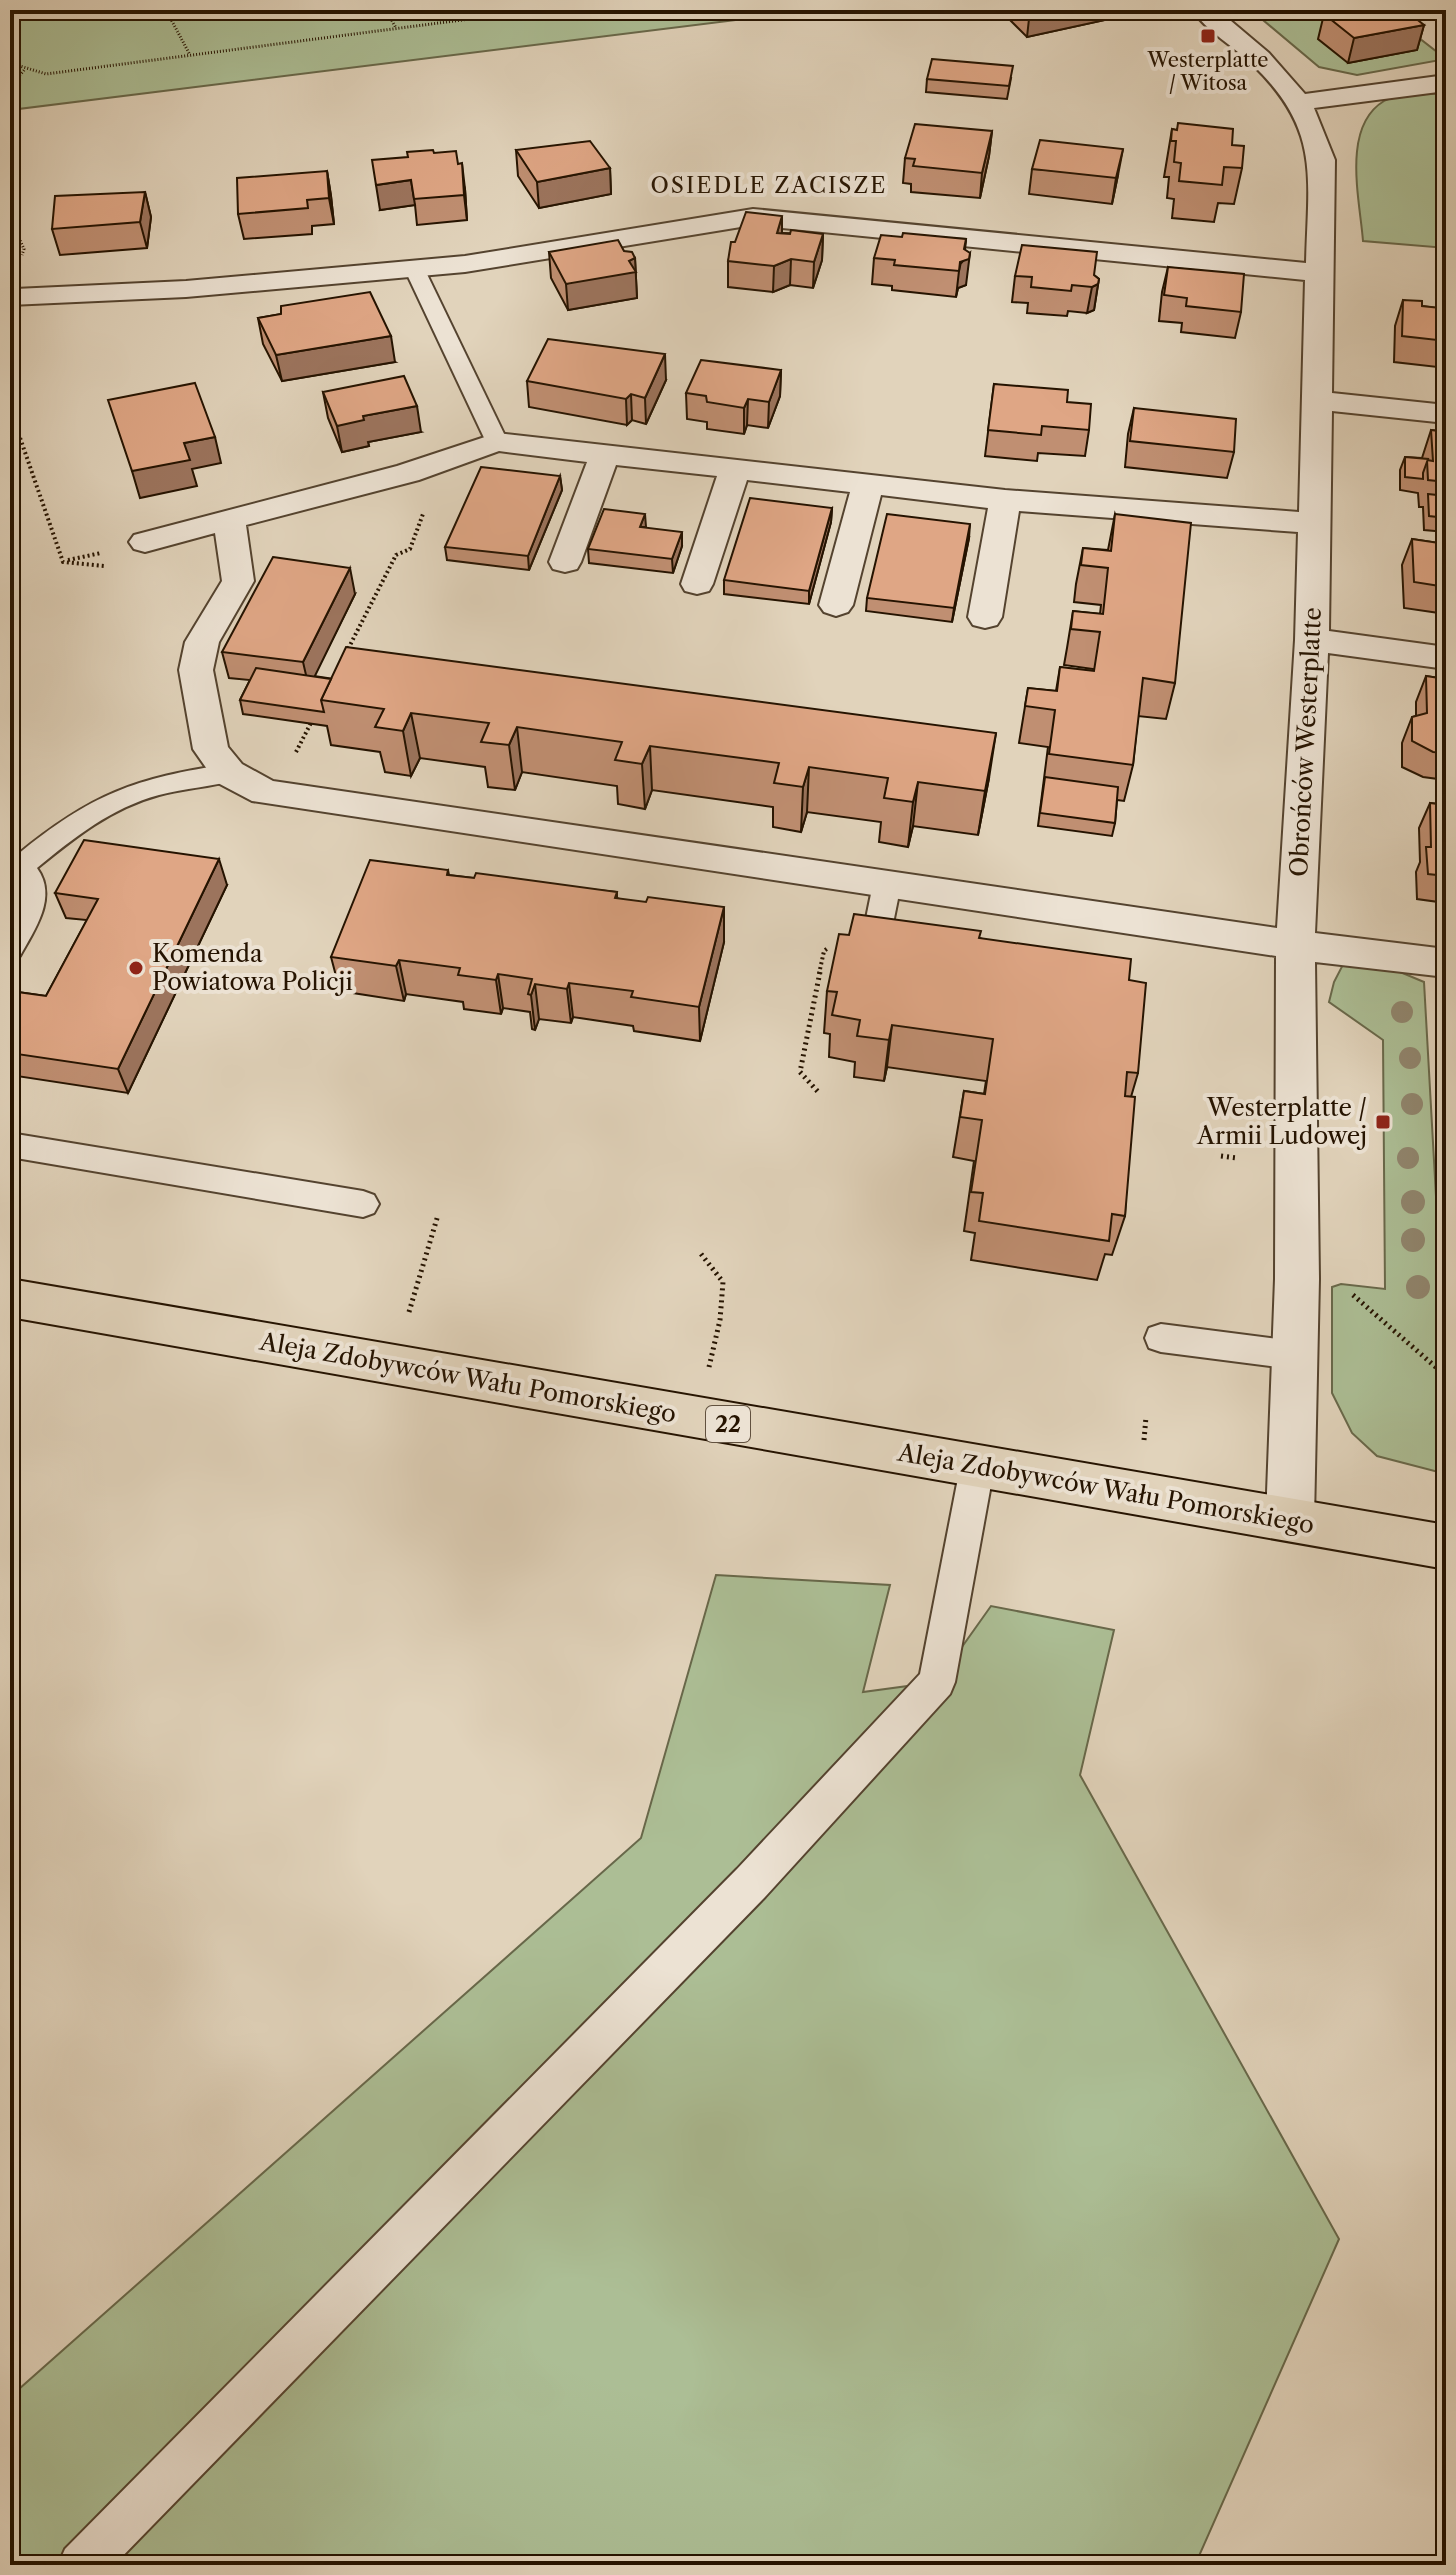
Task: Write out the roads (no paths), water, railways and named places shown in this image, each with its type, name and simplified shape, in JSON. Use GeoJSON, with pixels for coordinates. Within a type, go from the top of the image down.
{"type":"FeatureCollection","features":[{"type":"Feature","properties":{"kind":"main road","name":"Aleja Zdobywców Wału Pomorskiego"},"geometry":{"type":"LineString","coordinates":[[10,1298],[1446,1547]]}},
{"type":"Feature","properties":{"kind":"street","name":"Obrońców Westerplatte"},"geometry":{"type":"LineString","coordinates":[[1204,10],[1264,62],[1301,102],[1316,134],[1322,160],[1312,640],[1295,945],[1297,1279],[1290,1519]]}},
{"type":"Feature","properties":{"kind":"street"},"geometry":{"type":"LineString","coordinates":[[1301,102],[1446,83]]}},
{"type":"Feature","properties":{"kind":"street"},"geometry":{"type":"LineString","coordinates":[[15,298],[186,289],[465,264],[753,217],[1322,273]]}},
{"type":"Feature","properties":{"kind":"street"},"geometry":{"type":"LineString","coordinates":[[1315,400],[1446,414]]}},
{"type":"Feature","properties":{"kind":"street"},"geometry":{"type":"LineString","coordinates":[[145,542],[408,473],[497,442],[1005,500],[1314,523]]}},
{"type":"Feature","properties":{"kind":"street"},"geometry":{"type":"LineString","coordinates":[[565,562],[605,454]]}},
{"type":"Feature","properties":{"kind":"street"},"geometry":{"type":"LineString","coordinates":[[697,584],[735,469]]}},
{"type":"Feature","properties":{"kind":"street"},"geometry":{"type":"LineString","coordinates":[[836,605],[868,485]]}},
{"type":"Feature","properties":{"kind":"street"},"geometry":{"type":"LineString","coordinates":[[985,617],[1005,500]]}},
{"type":"Feature","properties":{"kind":"street"},"geometry":{"type":"LineString","coordinates":[[230,522],[238,581],[202,642],[196,670],[211,749],[229,773],[265,792],[1295,945],[1446,963]]}},
{"type":"Feature","properties":{"kind":"street"},"geometry":{"type":"LineString","coordinates":[[1312,640],[1446,658]]}},
{"type":"Feature","properties":{"kind":"lane"},"geometry":{"type":"LineString","coordinates":[[414,268],[497,442]]}},
{"type":"Feature","properties":{"kind":"lane"},"geometry":{"type":"LineString","coordinates":[[10,949],[34,896],[29,876],[15,865],[84,817],[126,797],[177,780],[229,773]]}},
{"type":"Feature","properties":{"kind":"lane"},"geometry":{"type":"LineString","coordinates":[[874,948],[887,884]]}},
{"type":"Feature","properties":{"kind":"lane"},"geometry":{"type":"LineString","coordinates":[[10,1145],[363,1204]]}},
{"type":"Feature","properties":{"kind":"lane"},"geometry":{"type":"LineString","coordinates":[[1161,1338],[1293,1355]]}},
{"type":"Feature","properties":{"kind":"lane"},"geometry":{"type":"LineString","coordinates":[[81,2565],[751,1883],[937,1682],[977,1468]]}},
{"type":"Feature","properties":{"kind":"place","name":"Westerplatte / Witosa"},"geometry":{"type":"Point","coordinates":[1208,36]}},
{"type":"Feature","properties":{"kind":"place","name":"Komenda Powiatowa Policji"},"geometry":{"type":"Point","coordinates":[136,968]}},
{"type":"Feature","properties":{"kind":"place","name":"Westerplatte / Armii Ludowej"},"geometry":{"type":"Point","coordinates":[1383,1122]}},
{"type":"Feature","properties":{"kind":"district","name":"OSIEDLE ZACISZE"},"geometry":{"type":"Point","coordinates":[769,185]}}]}
